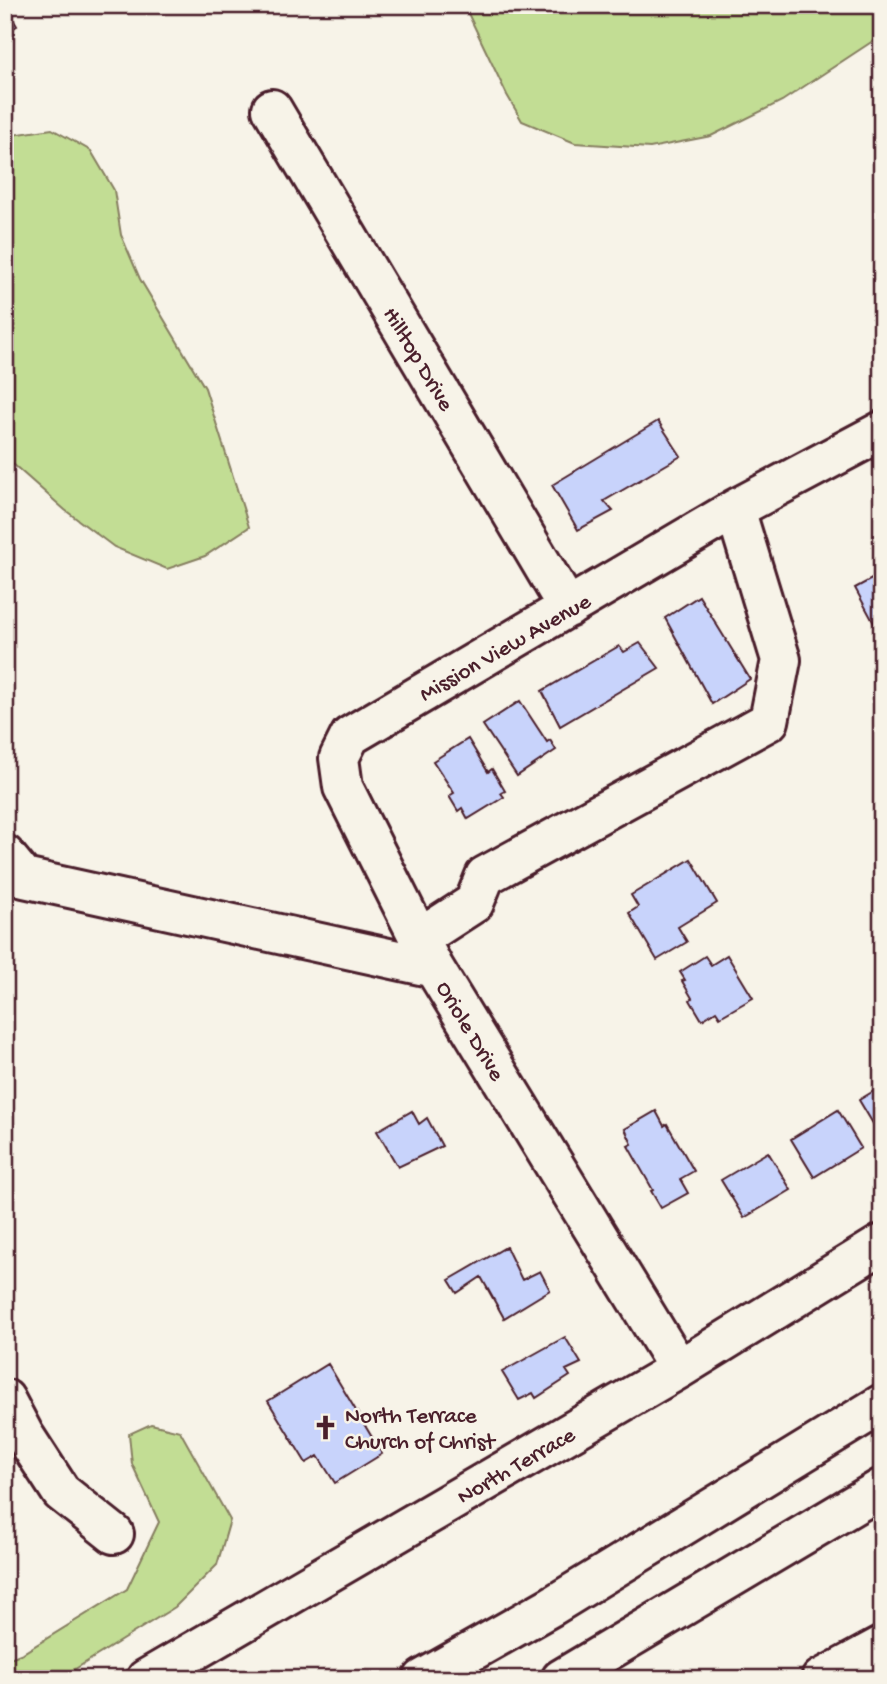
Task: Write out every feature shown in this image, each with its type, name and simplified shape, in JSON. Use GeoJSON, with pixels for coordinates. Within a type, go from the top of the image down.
{"type":"FeatureCollection","features":[{"type":"Feature","properties":{"kind":"main road","name":"Hilltop Drive"},"geometry":{"type":"LineString","coordinates":[[272,108],[568,608]]}},
{"type":"Feature","properties":{"kind":"main road","name":"Mission View Avenue"},"geometry":{"type":"LineString","coordinates":[[427,953],[343,787],[339,758],[350,736],[735,509],[882,432]]}},
{"type":"Feature","properties":{"kind":"main road"},"geometry":{"type":"LineString","coordinates":[[427,953],[474,903],[485,876],[769,721],[781,660],[735,509]]}},
{"type":"Feature","properties":{"kind":"main road","name":"Oriole Drive"},"geometry":{"type":"LineString","coordinates":[[11,874],[427,953],[679,1369]]}},
{"type":"Feature","properties":{"kind":"main road","name":"North Terrace"},"geometry":{"type":"LineString","coordinates":[[146,1679],[679,1369],[882,1244]]}},
{"type":"Feature","properties":{"kind":"main road"},"geometry":{"type":"LineString","coordinates":[[5,1399],[24,1435],[61,1492],[114,1534]]}},
{"type":"Feature","properties":{"kind":"main road"},"geometry":{"type":"LineString","coordinates":[[423,1679],[552,1606],[882,1404]]}},
{"type":"Feature","properties":{"kind":"main road"},"geometry":{"type":"LineString","coordinates":[[561,1679],[882,1488]]}},
{"type":"Feature","properties":{"kind":"main road"},"geometry":{"type":"LineString","coordinates":[[821,1679],[882,1646]]}},
{"type":"Feature","properties":{"kind":"green space"},"geometry":{"type":"Polygon","coordinates":[[[464,5],[882,5],[882,35],[782,101],[711,136],[650,148],[575,143],[522,121],[464,5]]]}},
{"type":"Feature","properties":{"kind":"green space"},"geometry":{"type":"Polygon","coordinates":[[[52,129],[91,151],[114,190],[121,235],[140,279],[205,388],[249,527],[205,556],[167,569],[114,547],[65,510],[13,464],[5,452],[5,136],[52,129]]]}},
{"type":"Feature","properties":{"kind":"green space"},"geometry":{"type":"Polygon","coordinates":[[[151,1424],[180,1431],[230,1520],[217,1565],[175,1607],[59,1679],[5,1679],[5,1660],[23,1653],[127,1589],[159,1522],[132,1464],[129,1434],[151,1424]]]}},
{"type":"Feature","properties":{"kind":"building"},"geometry":{"type":"Polygon","coordinates":[[[5,6],[17,26],[5,33],[5,6]]]}},
{"type":"Feature","properties":{"kind":"building"},"geometry":{"type":"Polygon","coordinates":[[[658,421],[681,456],[604,501],[613,511],[578,530],[552,485],[658,421]]]}},
{"type":"Feature","properties":{"kind":"building"},"geometry":{"type":"Polygon","coordinates":[[[879,575],[882,580],[882,624],[876,627],[855,588],[879,575]]]}},
{"type":"Feature","properties":{"kind":"building"},"geometry":{"type":"Polygon","coordinates":[[[699,596],[750,679],[712,704],[665,618],[699,596]]]}},
{"type":"Feature","properties":{"kind":"building"},"geometry":{"type":"Polygon","coordinates":[[[640,643],[659,668],[560,726],[542,691],[619,646],[624,652],[640,643]]]}},
{"type":"Feature","properties":{"kind":"building"},"geometry":{"type":"Polygon","coordinates":[[[520,701],[547,742],[550,740],[556,750],[517,776],[483,725],[520,701]]]}},
{"type":"Feature","properties":{"kind":"building"},"geometry":{"type":"Polygon","coordinates":[[[468,739],[488,772],[492,769],[505,791],[501,793],[504,797],[468,819],[462,808],[458,811],[449,796],[454,793],[433,761],[468,739]]]}},
{"type":"Feature","properties":{"kind":"building"},"geometry":{"type":"Polygon","coordinates":[[[691,859],[717,903],[678,927],[687,942],[657,960],[629,913],[638,907],[631,895],[691,859]]]}},
{"type":"Feature","properties":{"kind":"building"},"geometry":{"type":"Polygon","coordinates":[[[727,955],[753,998],[720,1017],[716,1011],[702,1020],[690,1000],[692,998],[680,972],[705,956],[711,965],[727,955]]]}},
{"type":"Feature","properties":{"kind":"building"},"geometry":{"type":"Polygon","coordinates":[[[882,1086],[882,1137],[881,1137],[859,1100],[882,1086]]]}},
{"type":"Feature","properties":{"kind":"building"},"geometry":{"type":"Polygon","coordinates":[[[838,1110],[861,1148],[814,1177],[791,1139],[838,1110]]]}},
{"type":"Feature","properties":{"kind":"building"},"geometry":{"type":"Polygon","coordinates":[[[412,1111],[419,1124],[427,1118],[442,1146],[398,1167],[377,1131],[412,1111]]]}},
{"type":"Feature","properties":{"kind":"building"},"geometry":{"type":"Polygon","coordinates":[[[656,1111],[664,1126],[667,1124],[694,1171],[680,1179],[688,1193],[661,1208],[628,1146],[632,1144],[625,1129],[656,1111]]]}},
{"type":"Feature","properties":{"kind":"building"},"geometry":{"type":"Polygon","coordinates":[[[768,1152],[791,1190],[744,1218],[721,1180],[768,1152]]]}},
{"type":"Feature","properties":{"kind":"building"},"geometry":{"type":"Polygon","coordinates":[[[506,1247],[522,1280],[540,1271],[550,1290],[504,1318],[481,1277],[457,1293],[449,1280],[506,1247]]]}},
{"type":"Feature","properties":{"kind":"building"},"geometry":{"type":"Polygon","coordinates":[[[565,1337],[581,1363],[566,1370],[570,1376],[536,1398],[533,1393],[519,1400],[502,1372],[565,1337]]]}},
{"type":"Feature","properties":{"kind":"building","name":"North Terrace Church of Christ"},"geometry":{"type":"Polygon","coordinates":[[[328,1364],[382,1454],[335,1483],[318,1456],[306,1463],[268,1401],[328,1364]]]}},
{"type":"Feature","properties":{"kind":"place","name":"North Terrace Church of Christ"},"geometry":{"type":"Point","coordinates":[325,1427]}}]}
